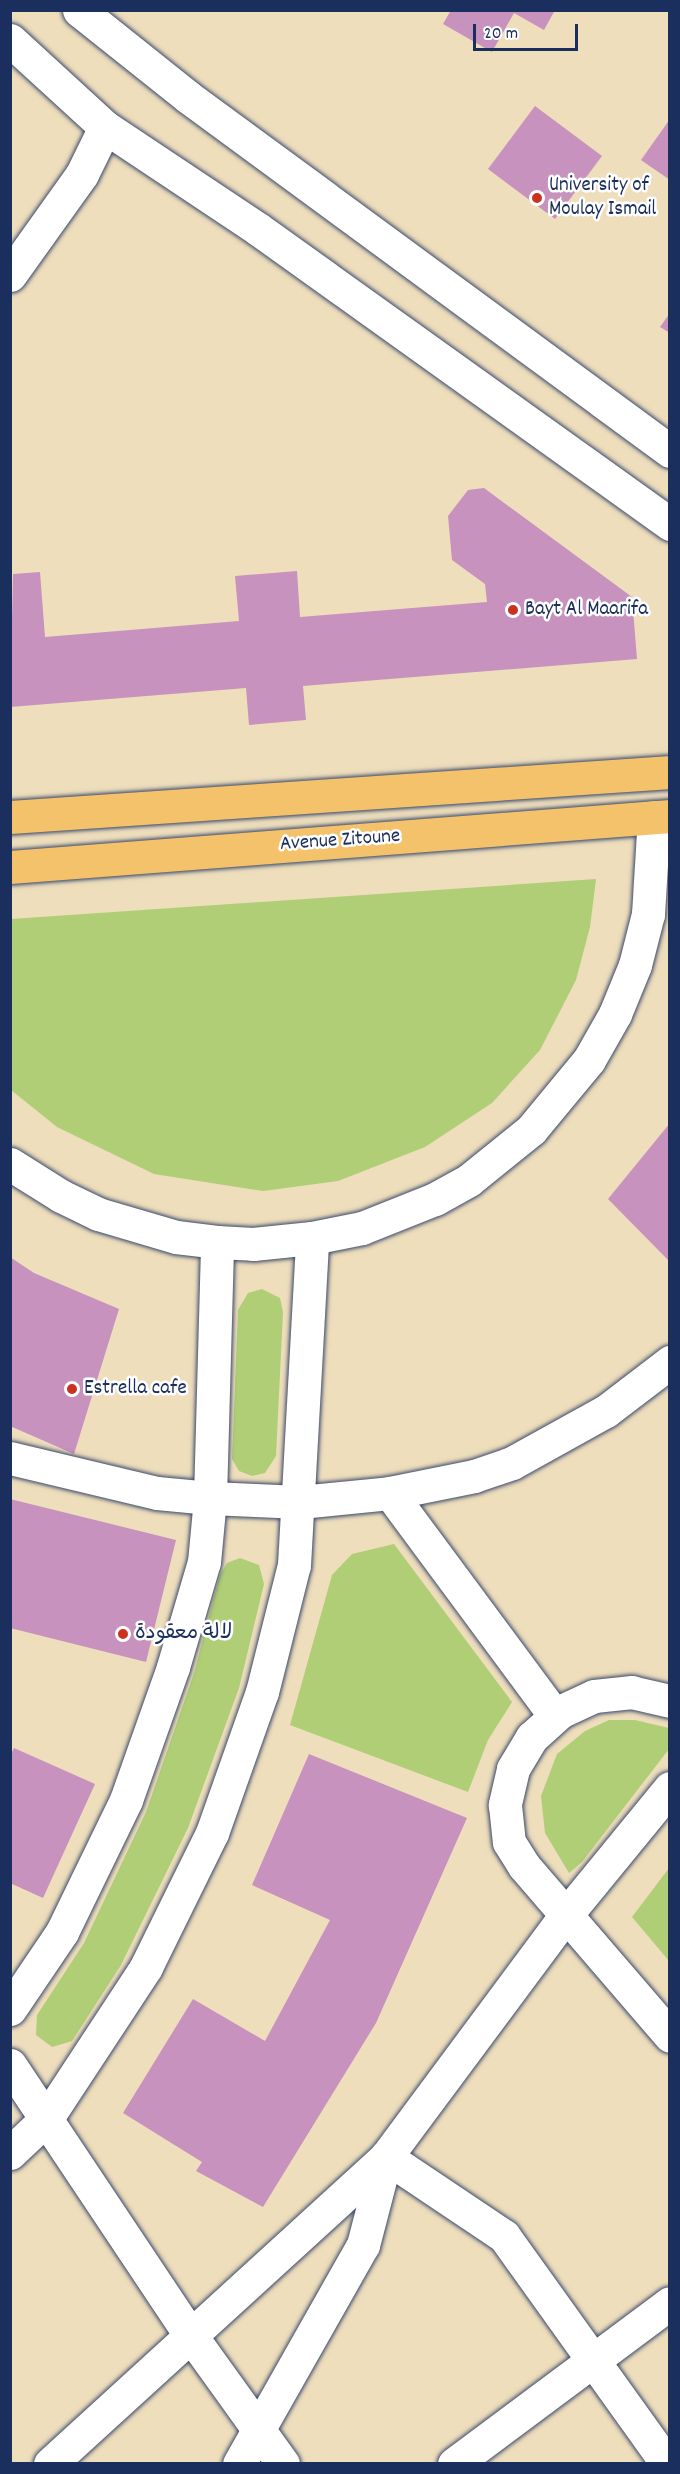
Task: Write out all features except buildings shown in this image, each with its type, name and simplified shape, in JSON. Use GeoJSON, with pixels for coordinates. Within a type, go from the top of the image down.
{"type":"FeatureCollection","features":[{"type":"Feature","properties":{"kind":"main road"},"geometry":{"type":"LineString","coordinates":[[10,817],[669,772]]}},
{"type":"Feature","properties":{"kind":"main road","name":"Avenue Zitoune"},"geometry":{"type":"LineString","coordinates":[[10,867],[662,816]]}},
{"type":"Feature","properties":{"kind":"street"},"geometry":{"type":"LineString","coordinates":[[79,10],[125,50],[669,451]]}},
{"type":"Feature","properties":{"kind":"street"},"geometry":{"type":"LineString","coordinates":[[10,40],[105,126],[258,229],[669,524]]}},
{"type":"Feature","properties":{"kind":"street"},"geometry":{"type":"LineString","coordinates":[[10,275],[82,174],[105,126]]}},
{"type":"Feature","properties":{"kind":"street"},"geometry":{"type":"LineString","coordinates":[[10,1164],[61,1196],[98,1214],[176,1237],[217,1242],[253,1244],[312,1238],[362,1228],[435,1199],[501,1156],[558,1102],[610,1023],[635,965],[648,914],[662,816]]}},
{"type":"Feature","properties":{"kind":"street"},"geometry":{"type":"LineString","coordinates":[[10,2153],[46,2118],[146,1967],[212,1833],[262,1692],[294,1565],[300,1502],[312,1238]]}},
{"type":"Feature","properties":{"kind":"street"},"geometry":{"type":"LineString","coordinates":[[10,2009],[62,1932],[126,1800],[173,1667],[204,1562],[210,1498],[217,1242]]}},
{"type":"Feature","properties":{"kind":"street"},"geometry":{"type":"LineString","coordinates":[[10,1458],[146,1491],[210,1498],[300,1502],[390,1493],[474,1476],[512,1464],[606,1411],[669,1362]]}},
{"type":"Feature","properties":{"kind":"street"},"geometry":{"type":"LineString","coordinates":[[390,1493],[555,1716]]}},
{"type":"Feature","properties":{"kind":"street"},"geometry":{"type":"LineString","coordinates":[[669,1701],[632,1692],[594,1696],[555,1716],[532,1737],[513,1768],[505,1805],[509,1842],[524,1866],[669,2036]]}},
{"type":"Feature","properties":{"kind":"street"},"geometry":{"type":"LineString","coordinates":[[50,2463],[189,2333],[386,2157],[567,1915],[669,1788]]}},
{"type":"Feature","properties":{"kind":"street"},"geometry":{"type":"LineString","coordinates":[[10,2065],[189,2333],[283,2463]]}},
{"type":"Feature","properties":{"kind":"street"},"geometry":{"type":"LineString","coordinates":[[386,2157],[504,2236],[667,2463]]}},
{"type":"Feature","properties":{"kind":"street"},"geometry":{"type":"LineString","coordinates":[[239,2463],[363,2244],[386,2157]]}},
{"type":"Feature","properties":{"kind":"street"},"geometry":{"type":"LineString","coordinates":[[454,2463],[669,2303]]}},
{"type":"Feature","properties":{"kind":"green space"},"geometry":{"type":"Polygon","coordinates":[[[596,879],[590,927],[576,980],[540,1050],[492,1103],[425,1147],[338,1181],[263,1191],[154,1174],[57,1127],[11,1090],[11,919],[596,879]]]}},
{"type":"Feature","properties":{"kind":"green space"},"geometry":{"type":"Polygon","coordinates":[[[262,1289],[280,1298],[283,1312],[276,1456],[265,1473],[252,1476],[239,1471],[232,1459],[238,1310],[248,1293],[262,1289]]]}},
{"type":"Feature","properties":{"kind":"green space"},"geometry":{"type":"Polygon","coordinates":[[[394,1544],[512,1702],[488,1740],[468,1792],[290,1725],[332,1575],[352,1554],[394,1544]]]}},
{"type":"Feature","properties":{"kind":"green space"},"geometry":{"type":"Polygon","coordinates":[[[240,1558],[259,1565],[264,1584],[239,1688],[188,1828],[121,1965],[72,2041],[52,2047],[36,2035],[37,2015],[84,1943],[146,1812],[194,1673],[220,1575],[227,1563],[240,1558]]]}},
{"type":"Feature","properties":{"kind":"green space"},"geometry":{"type":"Polygon","coordinates":[[[609,1720],[635,1720],[669,1728],[669,1749],[582,1862],[569,1873],[545,1833],[541,1796],[557,1754],[585,1731],[609,1720]]]}},
{"type":"Feature","properties":{"kind":"green space"},"geometry":{"type":"Polygon","coordinates":[[[669,1868],[669,1961],[632,1917],[669,1868]]]}},
{"type":"Feature","properties":{"kind":"place","name":"University of Moulay Ismail"},"geometry":{"type":"Point","coordinates":[537,198]}},
{"type":"Feature","properties":{"kind":"place","name":"Bayt Al Maarifa"},"geometry":{"type":"Point","coordinates":[513,610]}},
{"type":"Feature","properties":{"kind":"place","name":"Estrella cafe"},"geometry":{"type":"Point","coordinates":[72,1389]}},
{"type":"Feature","properties":{"kind":"place","name":"لالة معقودة"},"geometry":{"type":"Point","coordinates":[123,1634]}}]}
